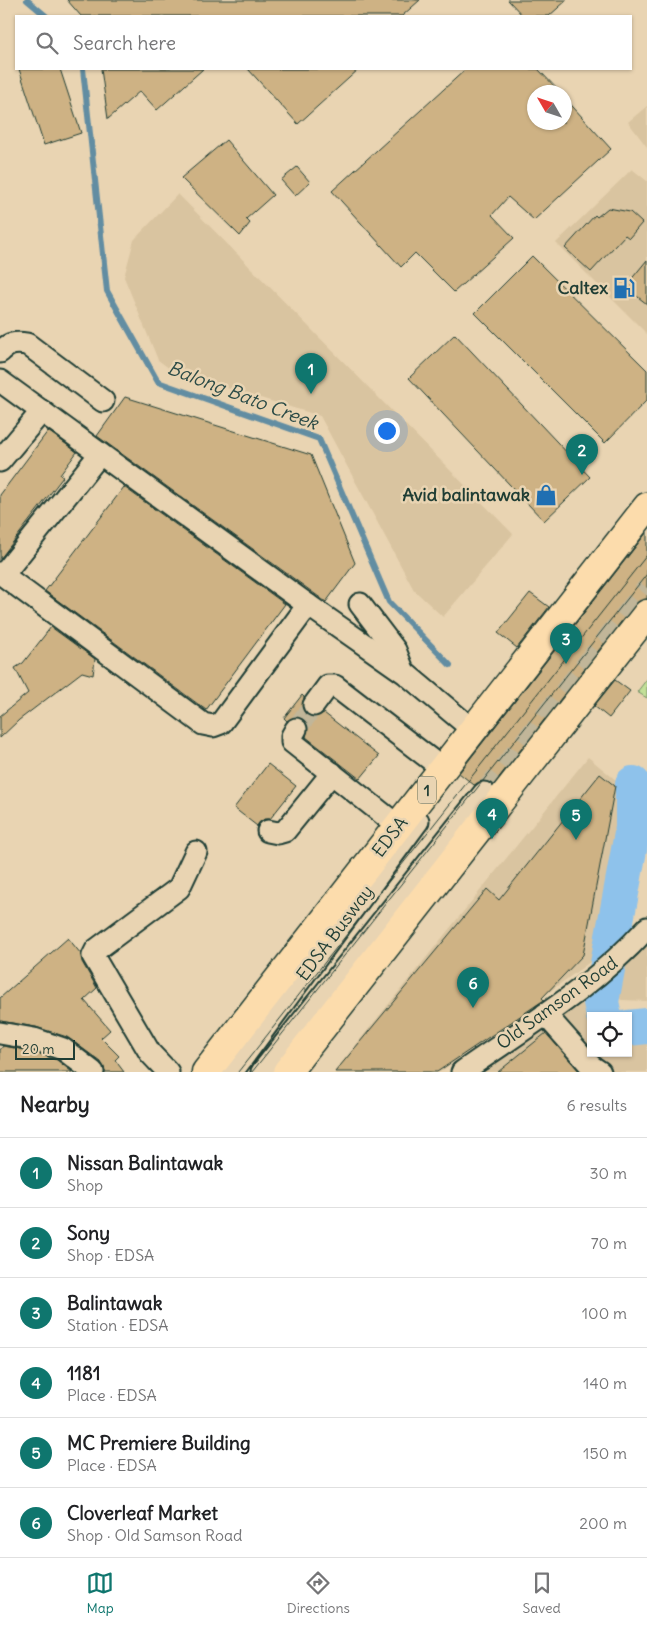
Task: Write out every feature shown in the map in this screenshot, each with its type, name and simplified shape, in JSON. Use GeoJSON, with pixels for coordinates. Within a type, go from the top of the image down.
{"type":"FeatureCollection","features":[{"type":"Feature","properties":{"kind":"highway","name":"EDSA"},"geometry":{"type":"LineString","coordinates":[[206,1072],[398,826],[449,770],[473,730],[647,507]]}},
{"type":"Feature","properties":{"kind":"highway"},"geometry":{"type":"LineString","coordinates":[[287,1072],[647,615]]}},
{"type":"Feature","properties":{"kind":"street"},"geometry":{"type":"LineString","coordinates":[[0,352],[7,345],[16,342],[27,344],[103,401]]}},
{"type":"Feature","properties":{"kind":"street"},"geometry":{"type":"LineString","coordinates":[[0,381],[308,605],[405,673],[473,730]]}},
{"type":"Feature","properties":{"kind":"street"},"geometry":{"type":"LineString","coordinates":[[0,462],[42,411]]}},
{"type":"Feature","properties":{"kind":"street"},"geometry":{"type":"LineString","coordinates":[[100,454],[1,574],[203,724],[213,726],[221,723],[308,605]]}},
{"type":"Feature","properties":{"kind":"street"},"geometry":{"type":"LineString","coordinates":[[360,604],[394,650],[405,673]]}},
{"type":"Feature","properties":{"kind":"street"},"geometry":{"type":"LineString","coordinates":[[314,705],[328,686],[335,686],[449,770]]}},
{"type":"Feature","properties":{"kind":"street"},"geometry":{"type":"LineString","coordinates":[[296,729],[292,736],[292,742],[398,826]]}},
{"type":"Feature","properties":{"kind":"street","name":"EDSA Busway"},"geometry":{"type":"LineString","coordinates":[[232,1072],[449,770]]}},
{"type":"Feature","properties":{"kind":"street"},"geometry":{"type":"LineString","coordinates":[[268,831],[278,833],[285,831],[332,773]]}},
{"type":"Feature","properties":{"kind":"street","name":"EDSA Busway"},"geometry":{"type":"LineString","coordinates":[[262,1072],[484,793]]}},
{"type":"Feature","properties":{"kind":"street"},"geometry":{"type":"LineString","coordinates":[[168,1072],[150,1053],[96,961],[94,953],[179,888],[196,852]]}},
{"type":"Feature","properties":{"kind":"street","name":"Old Samson Road"},"geometry":{"type":"LineString","coordinates":[[462,1072],[579,990],[621,957],[647,928]]}},
{"type":"Feature","properties":{"kind":"street"},"geometry":{"type":"LineString","coordinates":[[545,1014],[591,1066],[600,1072]]}},
{"type":"Feature","properties":{"kind":"street"},"geometry":{"type":"LineString","coordinates":[[0,1032],[34,1039],[63,1049],[92,1072]]}},
{"type":"Feature","properties":{"kind":"shaded area"},"geometry":{"type":"Polygon","coordinates":[[[647,106],[647,147],[628,122],[647,106]]]}},
{"type":"Feature","properties":{"kind":"shaded area","name":"Caltex"},"geometry":{"type":"Polygon","coordinates":[[[632,169],[647,181],[647,334],[556,243],[632,169]]]}},
{"type":"Feature","properties":{"kind":"shaded area"},"geometry":{"type":"Polygon","coordinates":[[[178,194],[513,534],[443,617],[414,590],[320,416],[174,372],[158,360],[124,277],[134,240],[178,194]]]}},
{"type":"Feature","properties":{"kind":"shaded area"},"geometry":{"type":"Polygon","coordinates":[[[588,757],[629,791],[594,959],[440,1072],[334,1072],[588,757]]]}},
{"type":"Feature","properties":{"kind":"shaded area"},"geometry":{"type":"Polygon","coordinates":[[[647,942],[647,1001],[621,1000],[612,981],[647,942]]]}},
{"type":"Feature","properties":{"kind":"shaded area"},"geometry":{"type":"Polygon","coordinates":[[[582,1003],[596,1012],[587,1012],[587,1057],[632,1057],[632,1032],[647,1038],[647,1072],[483,1072],[582,1003]]]}},
{"type":"Feature","properties":{"kind":"green space"},"geometry":{"type":"Polygon","coordinates":[[[647,679],[647,698],[637,692],[647,679]]]}},
{"type":"Feature","properties":{"kind":"building"},"geometry":{"type":"Polygon","coordinates":[[[67,0],[420,0],[403,15],[80,15],[67,0]]]}},
{"type":"Feature","properties":{"kind":"building"},"geometry":{"type":"Polygon","coordinates":[[[508,0],[567,0],[550,15],[522,15],[508,0]]]}},
{"type":"Feature","properties":{"kind":"building"},"geometry":{"type":"Polygon","coordinates":[[[19,70],[60,70],[81,133],[44,145],[19,70]]]}},
{"type":"Feature","properties":{"kind":"building"},"geometry":{"type":"Polygon","coordinates":[[[101,70],[202,70],[157,110],[140,91],[108,119],[101,70]]]}},
{"type":"Feature","properties":{"kind":"building"},"geometry":{"type":"Polygon","coordinates":[[[249,70],[358,70],[298,124],[249,70]]]}},
{"type":"Feature","properties":{"kind":"building"},"geometry":{"type":"Polygon","coordinates":[[[465,70],[539,70],[553,85],[527,85],[527,130],[572,130],[572,106],[611,149],[534,220],[508,197],[492,215],[514,238],[454,292],[415,253],[401,267],[332,191],[465,70]]]}},
{"type":"Feature","properties":{"kind":"building"},"geometry":{"type":"Polygon","coordinates":[[[226,140],[273,195],[246,219],[250,223],[240,236],[181,178],[226,140]]]}},
{"type":"Feature","properties":{"kind":"building"},"geometry":{"type":"Polygon","coordinates":[[[297,167],[310,182],[295,196],[281,180],[297,167]]]}},
{"type":"Feature","properties":{"kind":"building"},"geometry":{"type":"Polygon","coordinates":[[[608,208],[630,212],[642,223],[629,238],[625,235],[591,272],[565,248],[595,215],[597,217],[608,208]]]}},
{"type":"Feature","properties":{"kind":"building"},"geometry":{"type":"Polygon","coordinates":[[[532,256],[647,370],[647,400],[605,443],[475,313],[532,256]]]}},
{"type":"Feature","properties":{"kind":"building"},"geometry":{"type":"Polygon","coordinates":[[[647,260],[647,304],[625,287],[647,260]]]}},
{"type":"Feature","properties":{"kind":"building"},"geometry":{"type":"Polygon","coordinates":[[[455,334],[590,477],[544,521],[409,378],[455,334]]]}},
{"type":"Feature","properties":{"kind":"building"},"geometry":{"type":"Polygon","coordinates":[[[125,397],[311,455],[355,563],[326,602],[97,436],[125,397]]]}},
{"type":"Feature","properties":{"kind":"building"},"geometry":{"type":"Polygon","coordinates":[[[48,431],[77,452],[60,475],[63,477],[0,559],[0,495],[48,431]]]}},
{"type":"Feature","properties":{"kind":"building"},"geometry":{"type":"Polygon","coordinates":[[[124,487],[285,604],[206,710],[45,591],[124,487]]]}},
{"type":"Feature","properties":{"kind":"building"},"geometry":{"type":"Polygon","coordinates":[[[647,532],[647,599],[635,604],[493,785],[485,781],[474,785],[459,773],[647,532]]]}},
{"type":"Feature","properties":{"kind":"building"},"geometry":{"type":"Polygon","coordinates":[[[530,593],[549,607],[517,648],[498,633],[530,593]]]}},
{"type":"Feature","properties":{"kind":"building"},"geometry":{"type":"Polygon","coordinates":[[[51,627],[95,659],[93,675],[82,672],[19,720],[0,738],[0,716],[28,693],[15,668],[23,663],[51,627]]]}},
{"type":"Feature","properties":{"kind":"building"},"geometry":{"type":"Polygon","coordinates":[[[615,680],[630,691],[609,718],[594,706],[615,680]]]}},
{"type":"Feature","properties":{"kind":"building"},"geometry":{"type":"Polygon","coordinates":[[[302,695],[304,697],[302,710],[306,715],[313,717],[324,713],[379,756],[360,779],[306,737],[308,728],[303,718],[295,717],[287,721],[284,718],[302,695]]]}},
{"type":"Feature","properties":{"kind":"building"},"geometry":{"type":"Polygon","coordinates":[[[268,764],[296,786],[270,819],[264,819],[257,826],[234,808],[268,764]]]}},
{"type":"Feature","properties":{"kind":"building"},"geometry":{"type":"Polygon","coordinates":[[[600,774],[615,786],[583,955],[542,998],[544,1000],[437,1072],[335,1072],[487,889],[499,900],[600,774]]]}},
{"type":"Feature","properties":{"kind":"building"},"geometry":{"type":"Polygon","coordinates":[[[68,938],[81,954],[82,962],[97,988],[84,1000],[110,1030],[101,1038],[119,1056],[115,1060],[124,1072],[105,1072],[101,1062],[67,1037],[36,1027],[0,1021],[0,998],[68,938]]]}},
{"type":"Feature","properties":{"kind":"building"},"geometry":{"type":"Polygon","coordinates":[[[546,1033],[580,1072],[498,1072],[546,1033]]]}},
{"type":"Feature","properties":{"kind":"building"},"geometry":{"type":"Polygon","coordinates":[[[3,1046],[31,1051],[57,1060],[72,1072],[0,1072],[0,1050],[3,1046]]]}},
{"type":"Feature","properties":{"kind":"waterway","name":"Balong Bato Creek"},"geometry":{"type":"LineString","coordinates":[[27,0],[45,15]]}},
{"type":"Feature","properties":{"kind":"waterway","name":"Balong Bato Creek"},"geometry":{"type":"LineString","coordinates":[[83,70],[107,291],[158,382],[319,439],[389,602],[450,665]]}},
{"type":"Feature","properties":{"kind":"waterway"},"geometry":{"type":"LineString","coordinates":[[603,1012],[601,1002],[633,828],[633,784]]}},
{"type":"Feature","properties":{"kind":"waterway"},"geometry":{"type":"LineString","coordinates":[[632,1028],[647,1026]]}},
{"type":"Feature","properties":{"kind":"tunnel"},"geometry":{"type":"LineString","coordinates":[[484,793],[647,588]]}},
{"type":"Feature","properties":{"kind":"tunnel"},"geometry":{"type":"LineString","coordinates":[[296,729],[314,705]]}},
{"type":"Feature","properties":{"kind":"tram line"},"geometry":{"type":"LineString","coordinates":[[238,1072],[647,555]]}},
{"type":"Feature","properties":{"kind":"tram line"},"geometry":{"type":"LineString","coordinates":[[252,1072],[647,574]]}},
{"type":"Feature","properties":{"kind":"place","name":"Caltex"},"geometry":{"type":"Point","coordinates":[624,288]}},
{"type":"Feature","properties":{"kind":"place","name":"Nissan Balintawak"},"geometry":{"type":"Point","coordinates":[311,394]}},
{"type":"Feature","properties":{"kind":"place","name":"Sony"},"geometry":{"type":"Point","coordinates":[582,475]}},
{"type":"Feature","properties":{"kind":"place","name":"Avid balintawak"},"geometry":{"type":"Point","coordinates":[546,495]}},
{"type":"Feature","properties":{"kind":"place","name":"Balintawak"},"geometry":{"type":"Point","coordinates":[566,664]}},
{"type":"Feature","properties":{"kind":"place","name":"1181"},"geometry":{"type":"Point","coordinates":[492,839]}},
{"type":"Feature","properties":{"kind":"place","name":"MC Premiere Building"},"geometry":{"type":"Point","coordinates":[576,840]}},
{"type":"Feature","properties":{"kind":"place","name":"Cloverleaf Market"},"geometry":{"type":"Point","coordinates":[473,1008]}}]}
